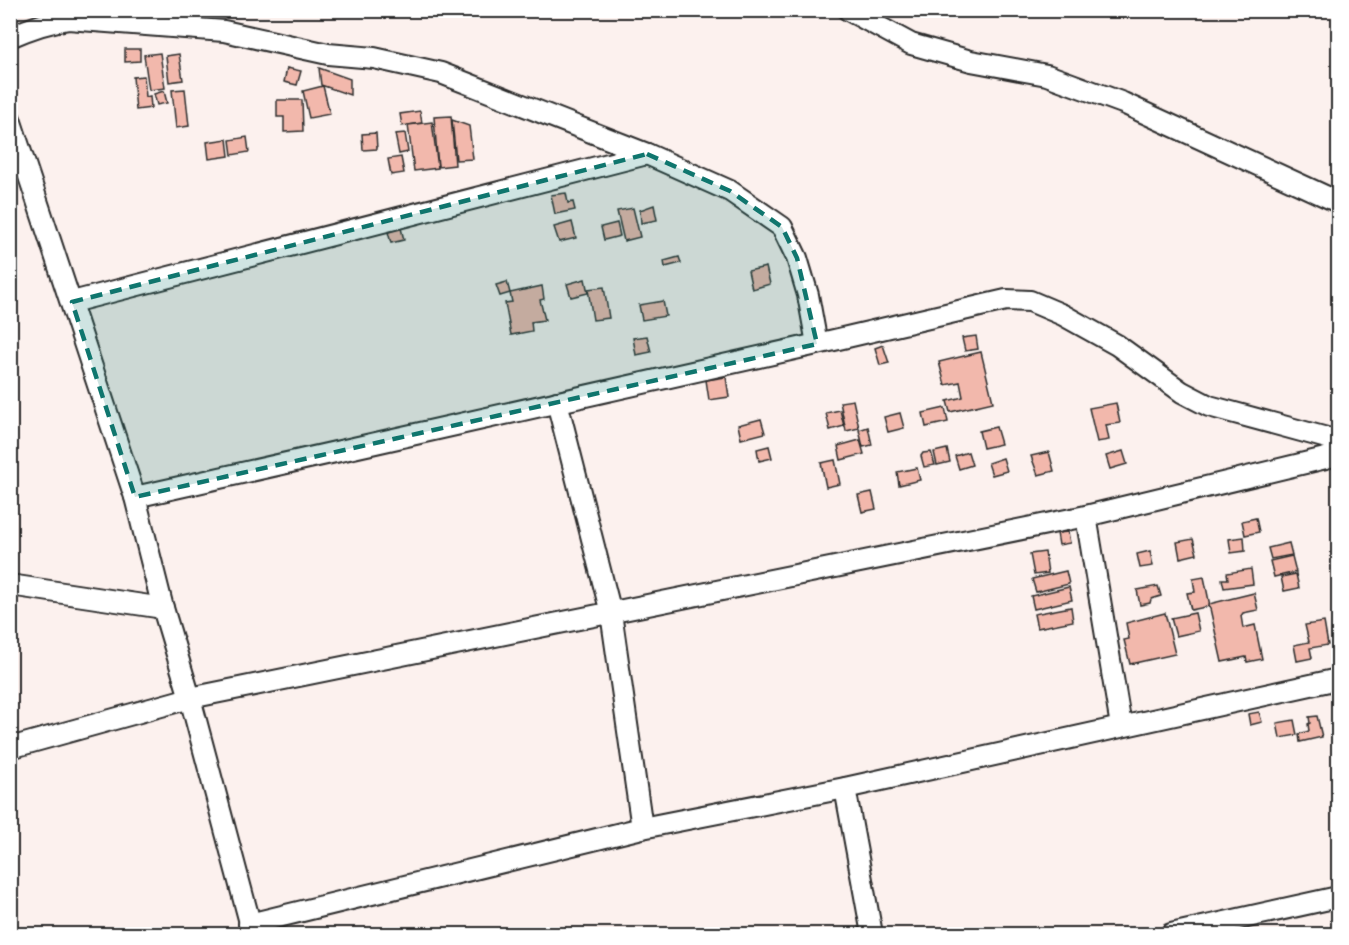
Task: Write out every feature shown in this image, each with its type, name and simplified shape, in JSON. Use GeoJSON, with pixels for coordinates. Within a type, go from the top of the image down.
{"type":"FeatureCollection","features":[{"type":"Feature","properties":{"kind":"street"},"geometry":{"type":"LineString","coordinates":[[848,10],[911,44],[972,61],[1047,75],[1123,103],[1338,202]]}},
{"type":"Feature","properties":{"kind":"street"},"geometry":{"type":"LineString","coordinates":[[10,37],[30,27],[68,20],[224,31],[328,54],[374,58],[441,73],[647,154],[730,191],[782,227],[797,258],[808,295],[817,344]]}},
{"type":"Feature","properties":{"kind":"street"},"geometry":{"type":"LineString","coordinates":[[10,119],[135,497],[251,929],[642,828],[845,788],[1338,679]]}},
{"type":"Feature","properties":{"kind":"street"},"geometry":{"type":"LineString","coordinates":[[72,302],[647,154]]}},
{"type":"Feature","properties":{"kind":"street"},"geometry":{"type":"LineString","coordinates":[[135,497],[1006,300],[1030,301],[1063,315],[1117,345],[1182,392],[1209,406],[1338,441]]}},
{"type":"Feature","properties":{"kind":"street"},"geometry":{"type":"LineString","coordinates":[[557,402],[611,613],[642,828]]}},
{"type":"Feature","properties":{"kind":"street"},"geometry":{"type":"LineString","coordinates":[[10,748],[189,698],[1086,516],[1338,455]]}},
{"type":"Feature","properties":{"kind":"street"},"geometry":{"type":"LineString","coordinates":[[1086,516],[1121,726]]}},
{"type":"Feature","properties":{"kind":"street"},"geometry":{"type":"LineString","coordinates":[[10,585],[163,608]]}},
{"type":"Feature","properties":{"kind":"street"},"geometry":{"type":"LineString","coordinates":[[845,788],[872,934]]}},
{"type":"Feature","properties":{"kind":"street"},"geometry":{"type":"LineString","coordinates":[[1171,934],[1338,897]]}},
{"type":"Feature","properties":{"kind":"highlighted area"},"geometry":{"type":"Polygon","coordinates":[[[647,154],[730,191],[782,227],[797,258],[817,344],[135,497],[72,302],[647,154]]]}},
{"type":"Feature","properties":{"kind":"building"},"geometry":{"type":"Polygon","coordinates":[[[125,49],[140,49],[140,61],[125,62],[125,49]]]}},
{"type":"Feature","properties":{"kind":"building"},"geometry":{"type":"Polygon","coordinates":[[[160,53],[165,88],[149,90],[144,55],[160,53]]]}},
{"type":"Feature","properties":{"kind":"building"},"geometry":{"type":"Polygon","coordinates":[[[179,54],[183,80],[169,82],[166,56],[179,54]]]}},
{"type":"Feature","properties":{"kind":"building"},"geometry":{"type":"Polygon","coordinates":[[[287,68],[301,71],[297,85],[284,82],[287,68]]]}},
{"type":"Feature","properties":{"kind":"building"},"geometry":{"type":"Polygon","coordinates":[[[319,68],[350,79],[350,95],[321,85],[319,68]]]}},
{"type":"Feature","properties":{"kind":"building"},"geometry":{"type":"Polygon","coordinates":[[[144,76],[146,97],[150,96],[151,108],[136,110],[133,77],[144,76]]]}},
{"type":"Feature","properties":{"kind":"building"},"geometry":{"type":"Polygon","coordinates":[[[323,86],[330,114],[309,118],[303,91],[323,86]]]}},
{"type":"Feature","properties":{"kind":"building"},"geometry":{"type":"Polygon","coordinates":[[[185,89],[189,126],[176,128],[172,90],[185,89]]]}},
{"type":"Feature","properties":{"kind":"building"},"geometry":{"type":"Polygon","coordinates":[[[164,91],[167,103],[157,105],[154,94],[164,91]]]}},
{"type":"Feature","properties":{"kind":"building"},"geometry":{"type":"Polygon","coordinates":[[[277,100],[302,100],[303,131],[284,132],[284,117],[277,117],[277,100]]]}},
{"type":"Feature","properties":{"kind":"building"},"geometry":{"type":"Polygon","coordinates":[[[420,111],[422,123],[402,126],[400,114],[420,111]]]}},
{"type":"Feature","properties":{"kind":"building"},"geometry":{"type":"Polygon","coordinates":[[[451,116],[455,165],[438,167],[434,117],[451,116]]]}},
{"type":"Feature","properties":{"kind":"building"},"geometry":{"type":"Polygon","coordinates":[[[452,120],[469,126],[473,159],[456,160],[452,120]]]}},
{"type":"Feature","properties":{"kind":"building"},"geometry":{"type":"Polygon","coordinates":[[[432,122],[438,168],[414,171],[408,125],[432,122]]]}},
{"type":"Feature","properties":{"kind":"building"},"geometry":{"type":"Polygon","coordinates":[[[376,133],[377,149],[363,150],[362,134],[376,133]]]}},
{"type":"Feature","properties":{"kind":"building"},"geometry":{"type":"Polygon","coordinates":[[[405,133],[408,152],[399,154],[395,134],[405,133]]]}},
{"type":"Feature","properties":{"kind":"building"},"geometry":{"type":"Polygon","coordinates":[[[247,137],[249,152],[232,155],[230,140],[247,137]]]}},
{"type":"Feature","properties":{"kind":"building"},"geometry":{"type":"Polygon","coordinates":[[[227,139],[229,156],[209,159],[207,142],[227,139]]]}},
{"type":"Feature","properties":{"kind":"building"},"geometry":{"type":"Polygon","coordinates":[[[401,157],[404,173],[391,175],[388,159],[401,157]]]}},
{"type":"Feature","properties":{"kind":"building"},"geometry":{"type":"Polygon","coordinates":[[[566,193],[568,203],[573,202],[575,210],[555,214],[551,195],[566,193]]]}},
{"type":"Feature","properties":{"kind":"building"},"geometry":{"type":"Polygon","coordinates":[[[654,205],[657,220],[641,223],[640,210],[654,205]]]}},
{"type":"Feature","properties":{"kind":"building"},"geometry":{"type":"Polygon","coordinates":[[[633,208],[640,237],[624,241],[617,211],[633,208]]]}},
{"type":"Feature","properties":{"kind":"building"},"geometry":{"type":"Polygon","coordinates":[[[572,222],[576,238],[559,242],[554,227],[572,222]]]}},
{"type":"Feature","properties":{"kind":"building"},"geometry":{"type":"Polygon","coordinates":[[[617,223],[620,236],[604,240],[601,227],[617,223]]]}},
{"type":"Feature","properties":{"kind":"building"},"geometry":{"type":"Polygon","coordinates":[[[401,228],[404,240],[391,243],[388,232],[401,228]]]}},
{"type":"Feature","properties":{"kind":"building"},"geometry":{"type":"Polygon","coordinates":[[[679,257],[681,263],[665,267],[664,261],[679,257]]]}},
{"type":"Feature","properties":{"kind":"building"},"geometry":{"type":"Polygon","coordinates":[[[766,267],[770,284],[752,289],[748,271],[766,267]]]}},
{"type":"Feature","properties":{"kind":"building"},"geometry":{"type":"Polygon","coordinates":[[[585,279],[588,293],[571,297],[567,284],[585,279]]]}},
{"type":"Feature","properties":{"kind":"building"},"geometry":{"type":"Polygon","coordinates":[[[507,282],[510,293],[500,296],[496,285],[507,282]]]}},
{"type":"Feature","properties":{"kind":"building"},"geometry":{"type":"Polygon","coordinates":[[[542,286],[544,299],[540,300],[545,320],[531,322],[532,331],[511,335],[505,303],[512,302],[510,293],[542,286]]]}},
{"type":"Feature","properties":{"kind":"building"},"geometry":{"type":"Polygon","coordinates":[[[604,287],[609,318],[593,320],[588,289],[604,287]]]}},
{"type":"Feature","properties":{"kind":"building"},"geometry":{"type":"Polygon","coordinates":[[[663,301],[666,316],[642,320],[639,305],[663,301]]]}},
{"type":"Feature","properties":{"kind":"building"},"geometry":{"type":"Polygon","coordinates":[[[647,336],[651,352],[636,355],[633,338],[647,336]]]}},
{"type":"Feature","properties":{"kind":"building"},"geometry":{"type":"Polygon","coordinates":[[[976,336],[978,349],[965,351],[962,338],[976,336]]]}},
{"type":"Feature","properties":{"kind":"building"},"geometry":{"type":"Polygon","coordinates":[[[883,345],[889,363],[880,365],[875,348],[883,345]]]}},
{"type":"Feature","properties":{"kind":"building"},"geometry":{"type":"Polygon","coordinates":[[[981,352],[993,402],[950,412],[947,401],[963,397],[960,382],[945,385],[939,362],[981,352]]]}},
{"type":"Feature","properties":{"kind":"building"},"geometry":{"type":"Polygon","coordinates":[[[726,377],[729,397],[709,400],[706,380],[726,377]]]}},
{"type":"Feature","properties":{"kind":"building"},"geometry":{"type":"Polygon","coordinates":[[[853,400],[859,428],[846,431],[840,402],[853,400]]]}},
{"type":"Feature","properties":{"kind":"building"},"geometry":{"type":"Polygon","coordinates":[[[1116,403],[1120,423],[1106,425],[1109,440],[1097,442],[1089,408],[1116,403]]]}},
{"type":"Feature","properties":{"kind":"building"},"geometry":{"type":"Polygon","coordinates":[[[945,408],[948,422],[926,427],[923,413],[945,408]]]}},
{"type":"Feature","properties":{"kind":"building"},"geometry":{"type":"Polygon","coordinates":[[[840,410],[844,426],[830,430],[826,413],[840,410]]]}},
{"type":"Feature","properties":{"kind":"building"},"geometry":{"type":"Polygon","coordinates":[[[900,413],[904,428],[888,432],[884,417],[900,413]]]}},
{"type":"Feature","properties":{"kind":"building"},"geometry":{"type":"Polygon","coordinates":[[[761,419],[765,433],[741,439],[738,425],[761,419]]]}},
{"type":"Feature","properties":{"kind":"building"},"geometry":{"type":"Polygon","coordinates":[[[868,427],[872,445],[863,447],[859,430],[868,427]]]}},
{"type":"Feature","properties":{"kind":"building"},"geometry":{"type":"Polygon","coordinates":[[[996,427],[1001,444],[983,448],[979,431],[996,427]]]}},
{"type":"Feature","properties":{"kind":"building"},"geometry":{"type":"Polygon","coordinates":[[[860,440],[864,454],[841,460],[838,446],[860,440]]]}},
{"type":"Feature","properties":{"kind":"building"},"geometry":{"type":"Polygon","coordinates":[[[769,446],[772,458],[759,461],[757,449],[769,446]]]}},
{"type":"Feature","properties":{"kind":"building"},"geometry":{"type":"Polygon","coordinates":[[[947,449],[950,462],[937,465],[934,452],[947,449]]]}},
{"type":"Feature","properties":{"kind":"building"},"geometry":{"type":"Polygon","coordinates":[[[1123,451],[1127,464],[1110,469],[1106,456],[1123,451]]]}},
{"type":"Feature","properties":{"kind":"building"},"geometry":{"type":"Polygon","coordinates":[[[931,452],[935,465],[924,467],[921,456],[923,453],[931,452]]]}},
{"type":"Feature","properties":{"kind":"building"},"geometry":{"type":"Polygon","coordinates":[[[968,452],[972,465],[959,469],[955,456],[968,452]]]}},
{"type":"Feature","properties":{"kind":"building"},"geometry":{"type":"Polygon","coordinates":[[[1049,452],[1054,471],[1038,475],[1031,456],[1049,452]]]}},
{"type":"Feature","properties":{"kind":"building"},"geometry":{"type":"Polygon","coordinates":[[[1003,458],[1007,471],[992,475],[988,463],[1003,458]]]}},
{"type":"Feature","properties":{"kind":"building"},"geometry":{"type":"Polygon","coordinates":[[[835,460],[840,484],[826,487],[821,463],[835,460]]]}},
{"type":"Feature","properties":{"kind":"building"},"geometry":{"type":"Polygon","coordinates":[[[917,468],[920,480],[899,485],[897,472],[917,468]]]}},
{"type":"Feature","properties":{"kind":"building"},"geometry":{"type":"Polygon","coordinates":[[[872,492],[876,509],[862,512],[858,495],[872,492]]]}},
{"type":"Feature","properties":{"kind":"building"},"geometry":{"type":"Polygon","coordinates":[[[1256,518],[1259,532],[1245,535],[1242,521],[1256,518]]]}},
{"type":"Feature","properties":{"kind":"building"},"geometry":{"type":"Polygon","coordinates":[[[1068,532],[1070,543],[1059,545],[1057,533],[1068,532]]]}},
{"type":"Feature","properties":{"kind":"building"},"geometry":{"type":"Polygon","coordinates":[[[1244,537],[1245,551],[1231,553],[1229,539],[1244,537]]]}},
{"type":"Feature","properties":{"kind":"building"},"geometry":{"type":"Polygon","coordinates":[[[1193,539],[1197,554],[1180,558],[1177,542],[1193,539]]]}},
{"type":"Feature","properties":{"kind":"building"},"geometry":{"type":"Polygon","coordinates":[[[1289,543],[1292,555],[1271,559],[1268,548],[1289,543]]]}},
{"type":"Feature","properties":{"kind":"building"},"geometry":{"type":"Polygon","coordinates":[[[1150,551],[1153,566],[1140,568],[1137,554],[1150,551]]]}},
{"type":"Feature","properties":{"kind":"building"},"geometry":{"type":"Polygon","coordinates":[[[1045,552],[1048,573],[1034,575],[1030,554],[1045,552]]]}},
{"type":"Feature","properties":{"kind":"building"},"geometry":{"type":"Polygon","coordinates":[[[1292,556],[1296,572],[1274,577],[1270,561],[1292,556]]]}},
{"type":"Feature","properties":{"kind":"building"},"geometry":{"type":"Polygon","coordinates":[[[1251,569],[1253,584],[1224,588],[1222,579],[1228,579],[1227,573],[1251,569]]]}},
{"type":"Feature","properties":{"kind":"building"},"geometry":{"type":"Polygon","coordinates":[[[1066,571],[1069,584],[1036,592],[1032,579],[1066,571]]]}},
{"type":"Feature","properties":{"kind":"building"},"geometry":{"type":"Polygon","coordinates":[[[1296,574],[1299,588],[1284,591],[1281,577],[1296,574]]]}},
{"type":"Feature","properties":{"kind":"building"},"geometry":{"type":"Polygon","coordinates":[[[1204,577],[1210,606],[1191,610],[1187,593],[1195,592],[1193,579],[1204,577]]]}},
{"type":"Feature","properties":{"kind":"building"},"geometry":{"type":"Polygon","coordinates":[[[1158,586],[1161,596],[1151,599],[1150,603],[1140,605],[1137,590],[1158,586]]]}},
{"type":"Feature","properties":{"kind":"building"},"geometry":{"type":"Polygon","coordinates":[[[1069,587],[1072,600],[1034,609],[1031,596],[1069,587]]]}},
{"type":"Feature","properties":{"kind":"building"},"geometry":{"type":"Polygon","coordinates":[[[1254,593],[1258,610],[1243,613],[1241,616],[1243,628],[1255,625],[1262,659],[1247,662],[1246,657],[1222,662],[1209,604],[1254,593]]]}},
{"type":"Feature","properties":{"kind":"building"},"geometry":{"type":"Polygon","coordinates":[[[1071,607],[1073,621],[1037,628],[1034,614],[1071,607]]]}},
{"type":"Feature","properties":{"kind":"building"},"geometry":{"type":"Polygon","coordinates":[[[1165,613],[1175,654],[1130,664],[1124,640],[1129,639],[1126,623],[1165,613]]]}},
{"type":"Feature","properties":{"kind":"building"},"geometry":{"type":"Polygon","coordinates":[[[1195,613],[1199,631],[1176,636],[1171,618],[1195,613]]]}},
{"type":"Feature","properties":{"kind":"building"},"geometry":{"type":"Polygon","coordinates":[[[1324,622],[1328,645],[1310,648],[1312,658],[1297,661],[1294,645],[1309,642],[1305,625],[1324,622]]]}},
{"type":"Feature","properties":{"kind":"building"},"geometry":{"type":"Polygon","coordinates":[[[1259,712],[1262,722],[1250,725],[1248,714],[1259,712]]]}},
{"type":"Feature","properties":{"kind":"building"},"geometry":{"type":"Polygon","coordinates":[[[1317,716],[1322,737],[1300,742],[1299,734],[1309,731],[1309,717],[1317,716]]]}},
{"type":"Feature","properties":{"kind":"building"},"geometry":{"type":"Polygon","coordinates":[[[1294,720],[1297,735],[1280,738],[1277,723],[1294,720]]]}}]}
